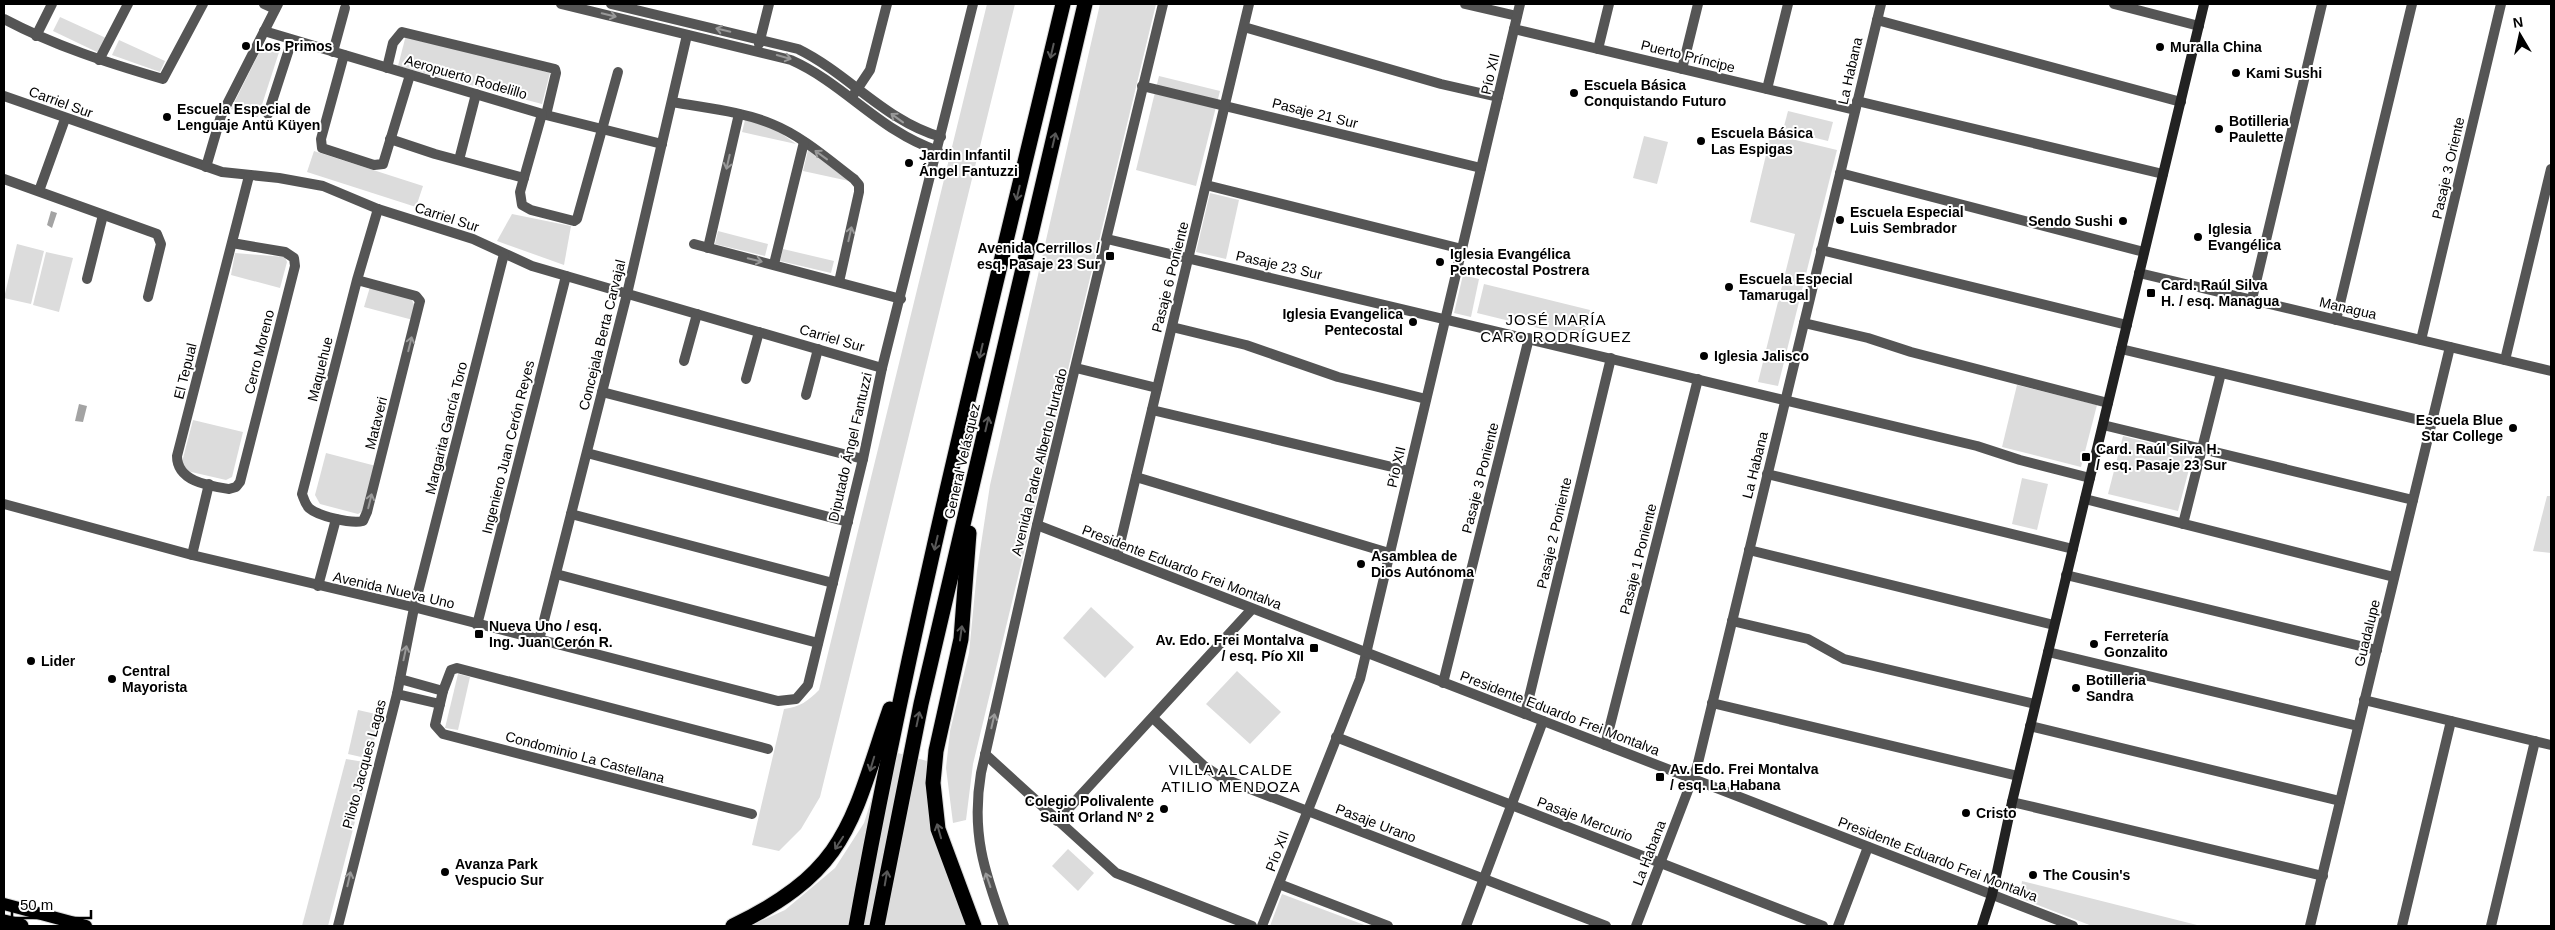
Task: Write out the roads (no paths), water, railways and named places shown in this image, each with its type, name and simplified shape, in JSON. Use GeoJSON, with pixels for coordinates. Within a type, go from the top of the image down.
{"type":"FeatureCollection","features":[{"type":"Feature","properties":{"kind":"highway","name":"General Velásquez"},"geometry":{"type":"LineString","coordinates":[[856,926],[879,800],[910,652],[1063,4]]}},
{"type":"Feature","properties":{"kind":"highway","name":"General Velásquez"},"geometry":{"type":"LineString","coordinates":[[878,926],[913,740],[1085,4]]}},
{"type":"Feature","properties":{"kind":"highway"},"geometry":{"type":"LineString","coordinates":[[974,926],[938,829],[932,783],[936,751],[961,639],[976,471]]}},
{"type":"Feature","properties":{"kind":"highway"},"geometry":{"type":"LineString","coordinates":[[733,926],[790,895],[819,869],[836,848],[850,825],[860,800],[910,652]]}},
{"type":"Feature","properties":{"kind":"highway"},"geometry":{"type":"LineString","coordinates":[[4,922],[21,926]]}},
{"type":"Feature","properties":{"kind":"main road"},"geometry":{"type":"LineString","coordinates":[[1982,926],[1992,895],[2035,704],[2204,4]]}},
{"type":"Feature","properties":{"kind":"main road"},"geometry":{"type":"LineString","coordinates":[[4,904],[86,926]]}},
{"type":"Feature","properties":{"kind":"street"},"geometry":{"type":"LineString","coordinates":[[36,36],[52,4]]}},
{"type":"Feature","properties":{"kind":"street"},"geometry":{"type":"LineString","coordinates":[[98,60],[128,4]]}},
{"type":"Feature","properties":{"kind":"street"},"geometry":{"type":"LineString","coordinates":[[4,19],[36,36],[98,60],[163,79],[203,4]]}},
{"type":"Feature","properties":{"kind":"street"},"geometry":{"type":"LineString","coordinates":[[206,168],[221,116],[276,7],[264,4]]}},
{"type":"Feature","properties":{"kind":"street"},"geometry":{"type":"LineString","coordinates":[[561,4],[783,57],[805,66],[904,138],[938,151]]}},
{"type":"Feature","properties":{"kind":"street"},"geometry":{"type":"LineString","coordinates":[[611,4],[644,8],[790,46],[805,53],[905,124],[941,137]]}},
{"type":"Feature","properties":{"kind":"street"},"geometry":{"type":"LineString","coordinates":[[758,51],[769,4]]}},
{"type":"Feature","properties":{"kind":"street"},"geometry":{"type":"LineString","coordinates":[[851,99],[870,70],[887,4]]}},
{"type":"Feature","properties":{"kind":"street","name":"Diputado Ángel Fantuzzi"},"geometry":{"type":"LineString","coordinates":[[778,701],[796,699],[806,689],[848,522],[882,368],[938,151],[973,4]]}},
{"type":"Feature","properties":{"kind":"street","name":"Avenida Padre Alberto Hurtado"},"geometry":{"type":"LineString","coordinates":[[1004,926],[983,865],[977,836],[978,792],[1037,525],[1162,4]]}},
{"type":"Feature","properties":{"kind":"street","name":"Pasaje 6 Poniente"},"geometry":{"type":"LineString","coordinates":[[1116,556],[1249,4]]}},
{"type":"Feature","properties":{"kind":"street"},"geometry":{"type":"LineString","coordinates":[[1465,4],[1517,16]]}},
{"type":"Feature","properties":{"kind":"street","name":"Pío XII"},"geometry":{"type":"LineString","coordinates":[[1262,926],[1360,679],[1520,4]]}},
{"type":"Feature","properties":{"kind":"street"},"geometry":{"type":"LineString","coordinates":[[1598,49],[1609,4]]}},
{"type":"Feature","properties":{"kind":"street"},"geometry":{"type":"LineString","coordinates":[[1682,69],[1698,4]]}},
{"type":"Feature","properties":{"kind":"street"},"geometry":{"type":"LineString","coordinates":[[1767,90],[1788,4]]}},
{"type":"Feature","properties":{"kind":"street","name":"La Habana"},"geometry":{"type":"LineString","coordinates":[[1636,926],[1693,779],[1880,4]]}},
{"type":"Feature","properties":{"kind":"street"},"geometry":{"type":"LineString","coordinates":[[2114,4],[2199,26]]}},
{"type":"Feature","properties":{"kind":"street"},"geometry":{"type":"LineString","coordinates":[[2252,300],[2322,4]]}},
{"type":"Feature","properties":{"kind":"street"},"geometry":{"type":"LineString","coordinates":[[2336,320],[2412,4]]}},
{"type":"Feature","properties":{"kind":"street","name":"Pasaje 3 Oriente"},"geometry":{"type":"LineString","coordinates":[[2421,340],[2501,4]]}},
{"type":"Feature","properties":{"kind":"street"},"geometry":{"type":"LineString","coordinates":[[333,52],[345,8]]}},
{"type":"Feature","properties":{"kind":"street"},"geometry":{"type":"LineString","coordinates":[[640,23],[644,8]]}},
{"type":"Feature","properties":{"kind":"street"},"geometry":{"type":"LineString","coordinates":[[1876,20],[2180,102]]}},
{"type":"Feature","properties":{"kind":"street"},"geometry":{"type":"LineString","coordinates":[[1244,27],[1441,84],[1498,97]]}},
{"type":"Feature","properties":{"kind":"street","name":"Puerto Príncipe"},"geometry":{"type":"LineString","coordinates":[[1514,29],[1767,90],[1856,106],[2163,174]]}},
{"type":"Feature","properties":{"kind":"street","name":"Aeropuerto Rodelillo"},"geometry":{"type":"LineString","coordinates":[[264,32],[544,114],[662,144]]}},
{"type":"Feature","properties":{"kind":"street"},"geometry":{"type":"LineString","coordinates":[[387,68],[393,43],[402,32],[555,69],[556,73],[520,192],[522,205],[531,210],[574,221],[579,212],[618,72]]}},
{"type":"Feature","properties":{"kind":"street","name":"Concejala Berta Carvajal"},"geometry":{"type":"LineString","coordinates":[[539,640],[627,294],[687,35]]}},
{"type":"Feature","properties":{"kind":"street"},"geometry":{"type":"LineString","coordinates":[[268,114],[292,40]]}},
{"type":"Feature","properties":{"kind":"street"},"geometry":{"type":"LineString","coordinates":[[344,55],[320,139],[322,148],[374,165],[383,164],[410,75]]}},
{"type":"Feature","properties":{"kind":"street","name":"Pasaje 21 Sur"},"geometry":{"type":"LineString","coordinates":[[1142,86],[1481,168]]}},
{"type":"Feature","properties":{"kind":"street"},"geometry":{"type":"LineString","coordinates":[[459,160],[476,94]]}},
{"type":"Feature","properties":{"kind":"street","name":"Carriel Sur"},"geometry":{"type":"LineString","coordinates":[[4,96],[206,168],[229,174],[311,183],[336,191],[378,209],[473,239],[504,254],[566,276],[882,368]]}},
{"type":"Feature","properties":{"kind":"street"},"geometry":{"type":"LineString","coordinates":[[672,102],[739,114],[775,125],[804,142],[859,185],[839,282]]}},
{"type":"Feature","properties":{"kind":"street"},"geometry":{"type":"LineString","coordinates":[[708,248],[739,114]]}},
{"type":"Feature","properties":{"kind":"street"},"geometry":{"type":"LineString","coordinates":[[39,191],[65,119]]}},
{"type":"Feature","properties":{"kind":"street"},"geometry":{"type":"LineString","coordinates":[[390,139],[524,178]]}},
{"type":"Feature","properties":{"kind":"street"},"geometry":{"type":"LineString","coordinates":[[774,264],[804,142]]}},
{"type":"Feature","properties":{"kind":"street"},"geometry":{"type":"LineString","coordinates":[[2505,360],[2551,169]]}},
{"type":"Feature","properties":{"kind":"street"},"geometry":{"type":"LineString","coordinates":[[1840,173],[2144,252]]}},
{"type":"Feature","properties":{"kind":"street","name":"El Tepual"},"geometry":{"type":"LineString","coordinates":[[209,484],[184,474],[178,465],[177,456],[249,176]]}},
{"type":"Feature","properties":{"kind":"street"},"geometry":{"type":"LineString","coordinates":[[4,178],[152,232],[160,238],[148,297]]}},
{"type":"Feature","properties":{"kind":"street"},"geometry":{"type":"LineString","coordinates":[[1206,185],[1462,249]]}},
{"type":"Feature","properties":{"kind":"street","name":"Maquehue"},"geometry":{"type":"LineString","coordinates":[[336,519],[308,507],[302,494],[357,280],[378,209]]}},
{"type":"Feature","properties":{"kind":"street"},"geometry":{"type":"LineString","coordinates":[[87,279],[103,215]]}},
{"type":"Feature","properties":{"kind":"street","name":"Pasaje 23 Sur"},"geometry":{"type":"LineString","coordinates":[[1107,239],[1785,400]]}},
{"type":"Feature","properties":{"kind":"street","name":"Cerro Moreno"},"geometry":{"type":"LineString","coordinates":[[209,484],[229,489],[236,487],[240,482],[295,266],[294,258],[285,252],[232,243]]}},
{"type":"Feature","properties":{"kind":"street"},"geometry":{"type":"LineString","coordinates":[[694,244],[901,299]]}},
{"type":"Feature","properties":{"kind":"street"},"geometry":{"type":"LineString","coordinates":[[1821,250],[2127,325]]}},
{"type":"Feature","properties":{"kind":"street","name":"Margarita García Toro"},"geometry":{"type":"LineString","coordinates":[[414,608],[504,254]]}},
{"type":"Feature","properties":{"kind":"street","name":"Managua"},"geometry":{"type":"LineString","coordinates":[[2139,273],[2551,371]]}},
{"type":"Feature","properties":{"kind":"street","name":"Ingeniero Juan Cerón Reyes"},"geometry":{"type":"LineString","coordinates":[[477,625],[566,276]]}},
{"type":"Feature","properties":{"kind":"street","name":"Mataveri"},"geometry":{"type":"LineString","coordinates":[[336,519],[356,523],[365,518],[420,304],[416,296],[357,280]]}},
{"type":"Feature","properties":{"kind":"street"},"geometry":{"type":"LineString","coordinates":[[684,361],[697,314]]}},
{"type":"Feature","properties":{"kind":"street"},"geometry":{"type":"LineString","coordinates":[[1804,323],[1873,339],[1911,352],[2108,403]]}},
{"type":"Feature","properties":{"kind":"street"},"geometry":{"type":"LineString","coordinates":[[1172,327],[1246,345],[1330,374],[1426,399]]}},
{"type":"Feature","properties":{"kind":"street"},"geometry":{"type":"LineString","coordinates":[[746,379],[758,332]]}},
{"type":"Feature","properties":{"kind":"street","name":"Pasaje 3 Poniente"},"geometry":{"type":"LineString","coordinates":[[1443,683],[1529,338]]}},
{"type":"Feature","properties":{"kind":"street","name":"Guadalupe"},"geometry":{"type":"LineString","coordinates":[[2310,926],[2450,347]]}},
{"type":"Feature","properties":{"kind":"street"},"geometry":{"type":"LineString","coordinates":[[806,394],[818,349]]}},
{"type":"Feature","properties":{"kind":"street"},"geometry":{"type":"LineString","coordinates":[[2121,349],[2432,423]]}},
{"type":"Feature","properties":{"kind":"street","name":"Pasaje 2 Poniente"},"geometry":{"type":"LineString","coordinates":[[1525,714],[1610,358]]}},
{"type":"Feature","properties":{"kind":"street"},"geometry":{"type":"LineString","coordinates":[[1076,368],[1157,388]]}},
{"type":"Feature","properties":{"kind":"street"},"geometry":{"type":"LineString","coordinates":[[2183,524],[2220,373]]}},
{"type":"Feature","properties":{"kind":"street","name":"Pasaje 1 Poniente"},"geometry":{"type":"LineString","coordinates":[[1605,745],[1698,379]]}},
{"type":"Feature","properties":{"kind":"street"},"geometry":{"type":"LineString","coordinates":[[602,392],[863,458]]}},
{"type":"Feature","properties":{"kind":"street"},"geometry":{"type":"LineString","coordinates":[[1785,400],[1976,446],[2090,478]]}},
{"type":"Feature","properties":{"kind":"street"},"geometry":{"type":"LineString","coordinates":[[1152,410],[1409,471]]}},
{"type":"Feature","properties":{"kind":"street"},"geometry":{"type":"LineString","coordinates":[[2103,425],[2413,500]]}},
{"type":"Feature","properties":{"kind":"street"},"geometry":{"type":"LineString","coordinates":[[587,453],[848,522]]}},
{"type":"Feature","properties":{"kind":"street"},"geometry":{"type":"LineString","coordinates":[[1767,474],[2073,549]]}},
{"type":"Feature","properties":{"kind":"street"},"geometry":{"type":"LineString","coordinates":[[1136,477],[1389,553]]}},
{"type":"Feature","properties":{"kind":"street"},"geometry":{"type":"LineString","coordinates":[[192,555],[209,484]]}},
{"type":"Feature","properties":{"kind":"street"},"geometry":{"type":"LineString","coordinates":[[2085,499],[2394,577]]}},
{"type":"Feature","properties":{"kind":"street","name":"Avenida Nueva Uno"},"geometry":{"type":"LineString","coordinates":[[4,504],[192,555],[414,608],[778,701]]}},
{"type":"Feature","properties":{"kind":"street"},"geometry":{"type":"LineString","coordinates":[[571,514],[833,583]]}},
{"type":"Feature","properties":{"kind":"street"},"geometry":{"type":"LineString","coordinates":[[318,586],[336,519]]}},
{"type":"Feature","properties":{"kind":"street","name":"Presidente Eduardo Frei Montalva"},"geometry":{"type":"LineString","coordinates":[[1037,525],[2073,926]]}},
{"type":"Feature","properties":{"kind":"street"},"geometry":{"type":"LineString","coordinates":[[1749,550],[2054,625]]}},
{"type":"Feature","properties":{"kind":"street"},"geometry":{"type":"LineString","coordinates":[[556,574],[818,643]]}},
{"type":"Feature","properties":{"kind":"street"},"geometry":{"type":"LineString","coordinates":[[2066,575],[2377,650]]}},
{"type":"Feature","properties":{"kind":"street","name":"Piloto Jacques Lagas"},"geometry":{"type":"LineString","coordinates":[[338,926],[397,694],[414,608]]}},
{"type":"Feature","properties":{"kind":"street"},"geometry":{"type":"LineString","coordinates":[[1057,821],[1252,609]]}},
{"type":"Feature","properties":{"kind":"street"},"geometry":{"type":"LineString","coordinates":[[1732,621],[1808,639],[1844,659],[2035,704]]}},
{"type":"Feature","properties":{"kind":"street"},"geometry":{"type":"LineString","coordinates":[[2048,652],[2358,726]]}},
{"type":"Feature","properties":{"kind":"street","name":"Condominio La Castellana"},"geometry":{"type":"LineString","coordinates":[[752,814],[443,734],[435,725],[443,690],[452,670],[457,668],[768,749]]}},
{"type":"Feature","properties":{"kind":"street"},"geometry":{"type":"LineString","coordinates":[[400,679],[443,690]]}},
{"type":"Feature","properties":{"kind":"street"},"geometry":{"type":"LineString","coordinates":[[397,694],[440,704]]}},
{"type":"Feature","properties":{"kind":"street"},"geometry":{"type":"LineString","coordinates":[[2364,700],[2551,745]]}},
{"type":"Feature","properties":{"kind":"street"},"geometry":{"type":"LineString","coordinates":[[1712,703],[2018,776]]}},
{"type":"Feature","properties":{"kind":"street","name":"Pasaje Urano"},"geometry":{"type":"LineString","coordinates":[[1153,718],[1216,775],[1307,812],[1606,926]]}},
{"type":"Feature","properties":{"kind":"street"},"geometry":{"type":"LineString","coordinates":[[1466,926],[1543,721]]}},
{"type":"Feature","properties":{"kind":"street"},"geometry":{"type":"LineString","coordinates":[[2402,926],[2451,721]]}},
{"type":"Feature","properties":{"kind":"street"},"geometry":{"type":"LineString","coordinates":[[2030,726],[2340,801]]}},
{"type":"Feature","properties":{"kind":"street","name":"Pasaje Mercurio"},"geometry":{"type":"LineString","coordinates":[[1336,737],[1823,926]]}},
{"type":"Feature","properties":{"kind":"street"},"geometry":{"type":"LineString","coordinates":[[2491,926],[2535,742]]}},
{"type":"Feature","properties":{"kind":"street"},"geometry":{"type":"LineString","coordinates":[[985,754],[1116,874],[1252,926]]}},
{"type":"Feature","properties":{"kind":"street"},"geometry":{"type":"LineString","coordinates":[[2012,802],[2322,876]]}},
{"type":"Feature","properties":{"kind":"street"},"geometry":{"type":"LineString","coordinates":[[1838,926],[1868,847]]}},
{"type":"Feature","properties":{"kind":"street"},"geometry":{"type":"LineString","coordinates":[[1279,884],[1388,926]]}},
{"type":"Feature","properties":{"kind":"place","name":"Los Primos"},"geometry":{"type":"Point","coordinates":[246,46]}},
{"type":"Feature","properties":{"kind":"place","name":"Muralla China"},"geometry":{"type":"Point","coordinates":[2160,47]}},
{"type":"Feature","properties":{"kind":"place","name":"Kami Sushi"},"geometry":{"type":"Point","coordinates":[2236,73]}},
{"type":"Feature","properties":{"kind":"place","name":"Escuela Básica Conquistando Futuro"},"geometry":{"type":"Point","coordinates":[1574,93]}},
{"type":"Feature","properties":{"kind":"place","name":"Escuela Especial de Lenguaje Antü Küyen"},"geometry":{"type":"Point","coordinates":[167,117]}},
{"type":"Feature","properties":{"kind":"place","name":"Botilleria Paulette"},"geometry":{"type":"Point","coordinates":[2219,129]}},
{"type":"Feature","properties":{"kind":"place","name":"Escuela Básica Las Espigas"},"geometry":{"type":"Point","coordinates":[1701,141]}},
{"type":"Feature","properties":{"kind":"place","name":"Jardin Infantil Ángel Fantuzzi"},"geometry":{"type":"Point","coordinates":[909,163]}},
{"type":"Feature","properties":{"kind":"place","name":"Escuela Especial Luis Sembrador"},"geometry":{"type":"Point","coordinates":[1840,220]}},
{"type":"Feature","properties":{"kind":"place","name":"Sendo Sushi"},"geometry":{"type":"Point","coordinates":[2123,221]}},
{"type":"Feature","properties":{"kind":"place","name":"Iglesia Evangélica"},"geometry":{"type":"Point","coordinates":[2198,237]}},
{"type":"Feature","properties":{"kind":"place","name":"Avenida Cerrillos / esq. Pasaje 23 Sur"},"geometry":{"type":"Point","coordinates":[1110,256]}},
{"type":"Feature","properties":{"kind":"place","name":"Iglesia Evangélica Pentecostal Postrera"},"geometry":{"type":"Point","coordinates":[1440,262]}},
{"type":"Feature","properties":{"kind":"place","name":"Escuela Especial Tamarugal"},"geometry":{"type":"Point","coordinates":[1729,287]}},
{"type":"Feature","properties":{"kind":"place","name":"Card. Raúl Silva H. / esq. Managua"},"geometry":{"type":"Point","coordinates":[2151,293]}},
{"type":"Feature","properties":{"kind":"place","name":"Iglesia Evangelica Pentecostal"},"geometry":{"type":"Point","coordinates":[1413,322]}},
{"type":"Feature","properties":{"kind":"place","name":"Iglesia Jalisco"},"geometry":{"type":"Point","coordinates":[1704,356]}},
{"type":"Feature","properties":{"kind":"place","name":"Escuela Blue Star College"},"geometry":{"type":"Point","coordinates":[2513,428]}},
{"type":"Feature","properties":{"kind":"place","name":"Card. Raúl Silva H. / esq. Pasaje 23 Sur"},"geometry":{"type":"Point","coordinates":[2086,457]}},
{"type":"Feature","properties":{"kind":"place","name":"Asamblea de Dios Autónoma"},"geometry":{"type":"Point","coordinates":[1361,564]}},
{"type":"Feature","properties":{"kind":"place","name":"Nueva Uno / esq. Ing. Juan Cerón R."},"geometry":{"type":"Point","coordinates":[479,634]}},
{"type":"Feature","properties":{"kind":"place","name":"Ferretería Gonzalito"},"geometry":{"type":"Point","coordinates":[2094,644]}},
{"type":"Feature","properties":{"kind":"place","name":"Av. Edo. Frei Montalva / esq. Pío XII"},"geometry":{"type":"Point","coordinates":[1314,648]}},
{"type":"Feature","properties":{"kind":"place","name":"Lider"},"geometry":{"type":"Point","coordinates":[31,661]}},
{"type":"Feature","properties":{"kind":"place","name":"Central Mayorista"},"geometry":{"type":"Point","coordinates":[112,679]}},
{"type":"Feature","properties":{"kind":"place","name":"Botilleria Sandra"},"geometry":{"type":"Point","coordinates":[2076,688]}},
{"type":"Feature","properties":{"kind":"place","name":"Av. Edo. Frei Montalva / esq. La Habana"},"geometry":{"type":"Point","coordinates":[1660,777]}},
{"type":"Feature","properties":{"kind":"place","name":"Colegio Polivalente Saint Orland Nº 2"},"geometry":{"type":"Point","coordinates":[1164,809]}},
{"type":"Feature","properties":{"kind":"place","name":"Cristo"},"geometry":{"type":"Point","coordinates":[1966,813]}},
{"type":"Feature","properties":{"kind":"place","name":"Avanza Park Vespucio Sur"},"geometry":{"type":"Point","coordinates":[445,872]}},
{"type":"Feature","properties":{"kind":"place","name":"The Cousin's"},"geometry":{"type":"Point","coordinates":[2033,875]}},
{"type":"Feature","properties":{"kind":"district","name":"JOSÉ MARÍA CARO RODRÍGUEZ"},"geometry":{"type":"Point","coordinates":[1556,328]}},
{"type":"Feature","properties":{"kind":"district","name":"VILLA ALCALDE ATILIO MENDOZA"},"geometry":{"type":"Point","coordinates":[1231,778]}}]}
